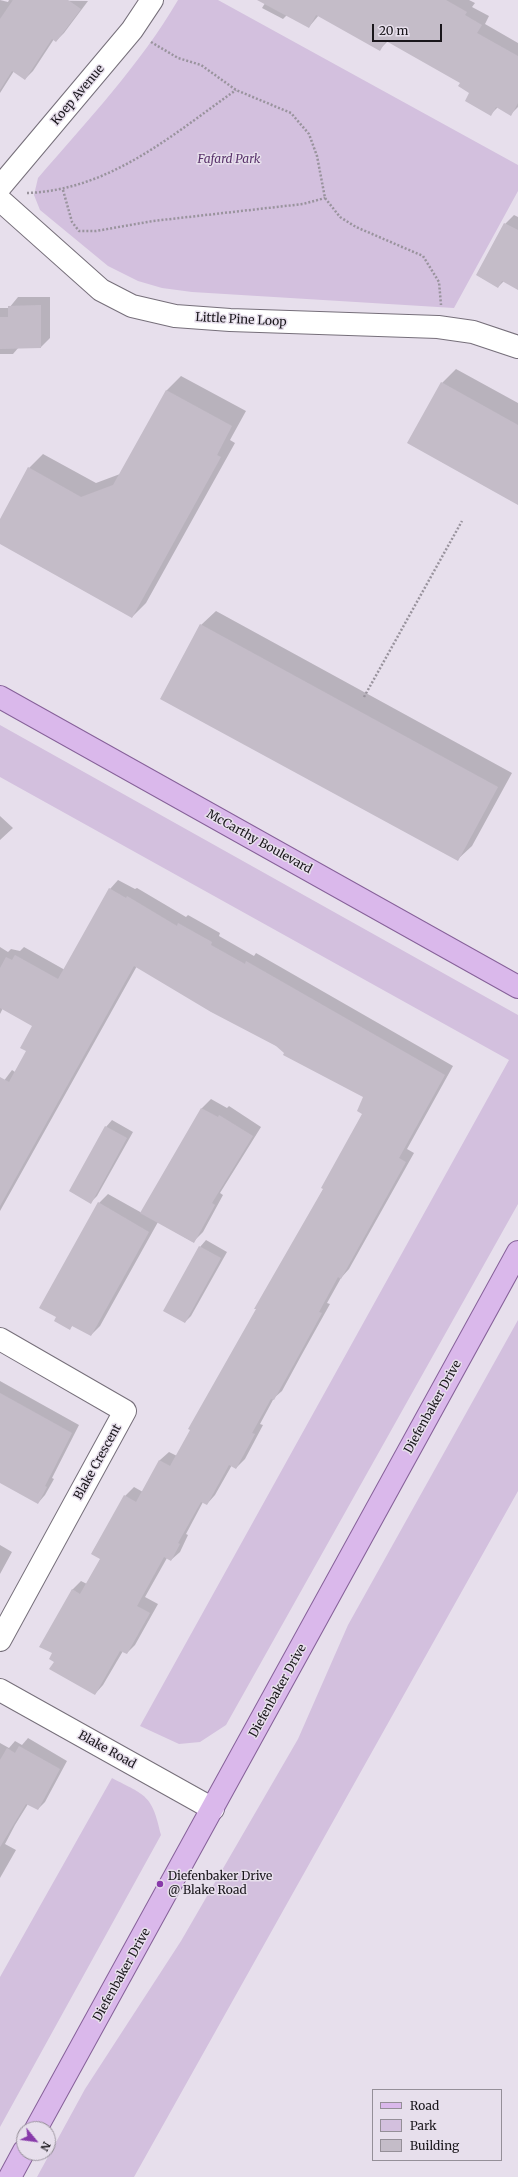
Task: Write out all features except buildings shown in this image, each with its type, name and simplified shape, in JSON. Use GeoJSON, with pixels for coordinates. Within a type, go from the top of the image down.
{"type":"FeatureCollection","features":[{"type":"Feature","properties":{"kind":"main road","name":"McCarthy Boulevard"},"geometry":{"type":"LineString","coordinates":[[0,697],[518,987]]}},
{"type":"Feature","properties":{"kind":"main road","name":"Diefenbaker Drive"},"geometry":{"type":"LineString","coordinates":[[40,2121],[213,1810],[518,1252]]}},
{"type":"Feature","properties":{"kind":"main road"},"geometry":{"type":"LineString","coordinates":[[10,2177],[19,2161]]}},
{"type":"Feature","properties":{"kind":"street","name":"Koep Avenue"},"geometry":{"type":"LineString","coordinates":[[0,188],[132,30],[152,0]]}},
{"type":"Feature","properties":{"kind":"street","name":"Little Pine Loop"},"geometry":{"type":"LineString","coordinates":[[0,200],[101,290],[132,306],[175,316],[230,320],[438,327],[473,332],[518,346]]}},
{"type":"Feature","properties":{"kind":"street","name":"Blake Crescent"},"geometry":{"type":"LineString","coordinates":[[0,1339],[125,1411],[0,1640]]}},
{"type":"Feature","properties":{"kind":"street","name":"Blake Road"},"geometry":{"type":"LineString","coordinates":[[0,1690],[213,1810]]}},
{"type":"Feature","properties":{"kind":"path"},"geometry":{"type":"LineString","coordinates":[[132,30],[178,58],[201,65],[236,90],[291,113],[309,134],[316,156],[325,198],[340,217],[356,227],[423,256],[438,282],[441,306],[438,327]]}},
{"type":"Feature","properties":{"kind":"path"},"geometry":{"type":"LineString","coordinates":[[21,193],[63,190],[118,170],[171,137],[236,90]]}},
{"type":"Feature","properties":{"kind":"path"},"geometry":{"type":"LineString","coordinates":[[63,190],[72,222],[79,231],[96,231],[153,221],[303,204],[325,198]]}},
{"type":"Feature","properties":{"kind":"path"},"geometry":{"type":"LineString","coordinates":[[364,696],[462,521]]}},
{"type":"Feature","properties":{"kind":"green space","name":"Fafard Park"},"geometry":{"type":"Polygon","coordinates":[[[178,0],[218,0],[518,165],[518,191],[454,308],[192,292],[162,288],[138,281],[108,266],[40,210],[34,195],[38,178],[130,70],[163,24],[178,0]]]}},
{"type":"Feature","properties":{"kind":"green space"},"geometry":{"type":"Polygon","coordinates":[[[0,725],[518,1015],[518,1204],[226,1725],[200,1742],[179,1744],[140,1726],[509,1060],[0,777],[0,725]]]}},
{"type":"Feature","properties":{"kind":"green space"},"geometry":{"type":"Polygon","coordinates":[[[518,1320],[518,1491],[134,2177],[37,2177],[46,2161],[56,2161],[56,2142],[85,2089],[181,1941],[298,1739],[348,1625],[518,1320]]]}},
{"type":"Feature","properties":{"kind":"green space"},"geometry":{"type":"Polygon","coordinates":[[[112,1778],[140,1793],[146,1798],[154,1811],[161,1835],[0,2127],[0,1977],[112,1778]]]}},
{"type":"Feature","properties":{"kind":"place","name":"Diefenbaker Drive @ Blake Road"},"geometry":{"type":"Point","coordinates":[160,1884]}}]}
